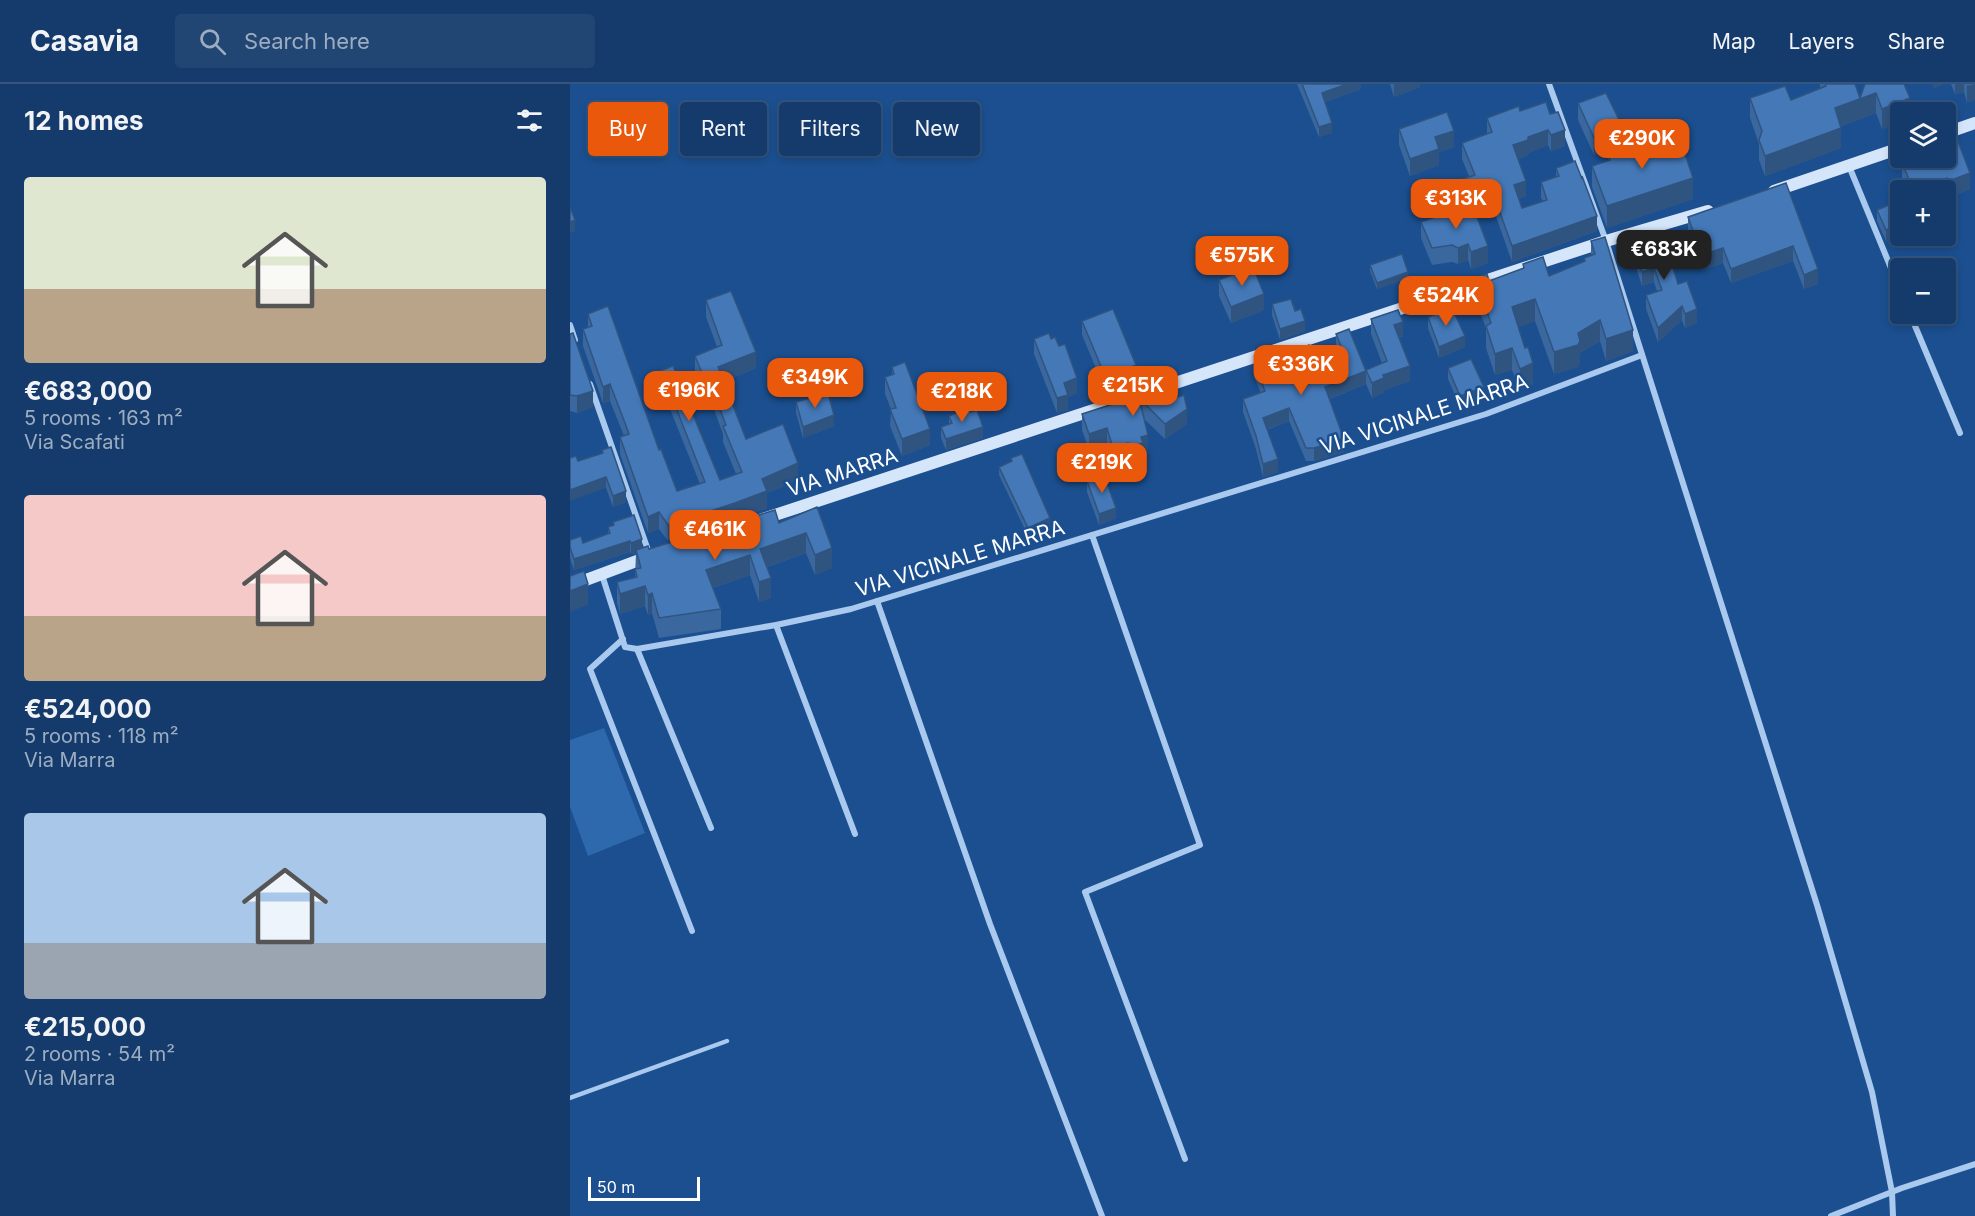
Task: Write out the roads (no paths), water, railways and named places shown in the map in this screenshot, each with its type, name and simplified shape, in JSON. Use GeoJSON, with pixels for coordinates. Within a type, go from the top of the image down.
{"type":"FeatureCollection","features":[{"type":"Feature","properties":{"kind":"main road"},"geometry":{"type":"LineString","coordinates":[[1956,130],[1975,123]]}},
{"type":"Feature","properties":{"kind":"main road"},"geometry":{"type":"LineString","coordinates":[[1760,195],[1890,152]]}},
{"type":"Feature","properties":{"kind":"main road","name":"VIA MARRA"},"geometry":{"type":"LineString","coordinates":[[570,586],[662,552],[1606,241],[1716,208]]}},
{"type":"Feature","properties":{"kind":"street"},"geometry":{"type":"LineString","coordinates":[[1549,84],[1606,241],[1817,905],[1872,1092],[1892,1192],[1893,1216]]}},
{"type":"Feature","properties":{"kind":"street"},"geometry":{"type":"LineString","coordinates":[[1849,166],[1890,266]]}},
{"type":"Feature","properties":{"kind":"street"},"geometry":{"type":"LineString","coordinates":[[1914,324],[1960,433]]}},
{"type":"Feature","properties":{"kind":"street"},"geometry":{"type":"LineString","coordinates":[[570,325],[578,347]]}},
{"type":"Feature","properties":{"kind":"street","name":"VIA VICINALE MARRA"},"geometry":{"type":"LineString","coordinates":[[637,649],[776,625],[851,609],[1486,414],[1642,355]]}},
{"type":"Feature","properties":{"kind":"street"},"geometry":{"type":"LineString","coordinates":[[589,380],[662,552]]}},
{"type":"Feature","properties":{"kind":"street"},"geometry":{"type":"LineString","coordinates":[[1092,535],[1200,845],[1085,892],[1185,1159]]}},
{"type":"Feature","properties":{"kind":"street"},"geometry":{"type":"LineString","coordinates":[[602,575],[625,647],[637,649],[711,828]]}},
{"type":"Feature","properties":{"kind":"street"},"geometry":{"type":"LineString","coordinates":[[877,601],[990,924],[1102,1216]]}},
{"type":"Feature","properties":{"kind":"street"},"geometry":{"type":"LineString","coordinates":[[776,625],[855,834]]}},
{"type":"Feature","properties":{"kind":"street"},"geometry":{"type":"LineString","coordinates":[[623,639],[590,669],[692,931]]}},
{"type":"Feature","properties":{"kind":"street"},"geometry":{"type":"LineString","coordinates":[[1830,1216],[1975,1164]]}},
{"type":"Feature","properties":{"kind":"lane"},"geometry":{"type":"LineString","coordinates":[[570,1098],[727,1041]]}}]}
